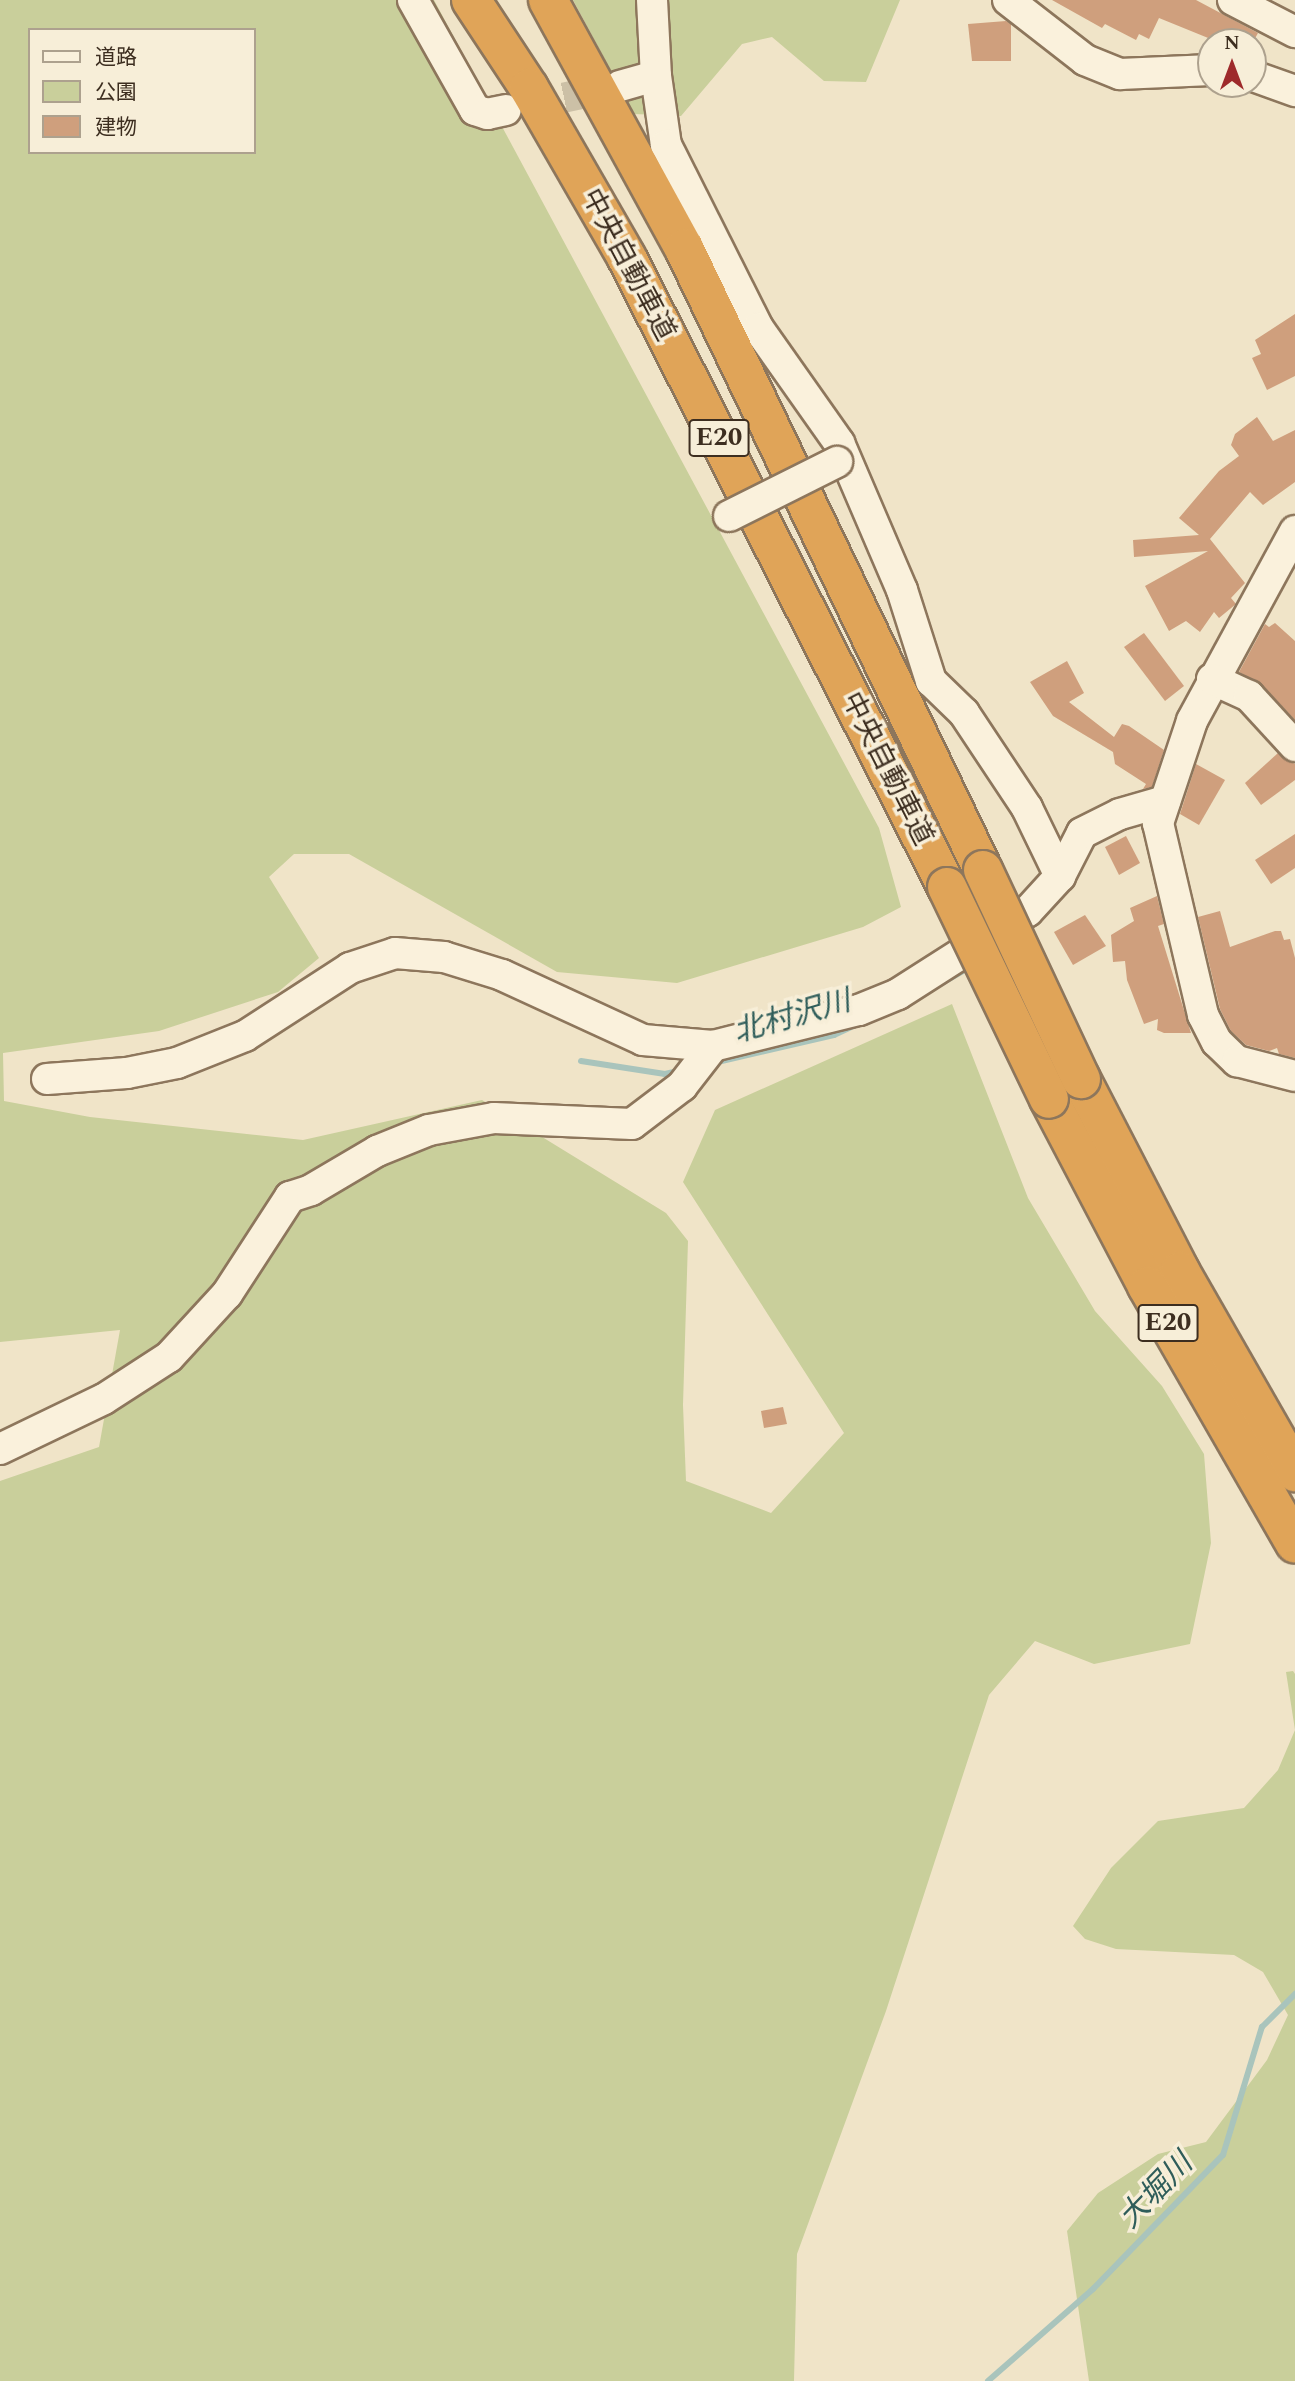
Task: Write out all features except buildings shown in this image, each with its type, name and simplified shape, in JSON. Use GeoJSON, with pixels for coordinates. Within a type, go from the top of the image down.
{"type":"FeatureCollection","features":[{"type":"Feature","properties":{"kind":"highway","name":"中央自動車道"},"geometry":{"type":"LineString","coordinates":[[471,0],[530,88],[627,258],[947,887],[1049,1099],[1147,1286],[1295,1543]]}},
{"type":"Feature","properties":{"kind":"highway","name":"中央自動車道"},"geometry":{"type":"LineString","coordinates":[[548,0],[684,248],[1081,1079],[1180,1271],[1295,1472]]}},
{"type":"Feature","properties":{"kind":"street"},"geometry":{"type":"LineString","coordinates":[[413,0],[475,110],[488,114],[506,110]]}},
{"type":"Feature","properties":{"kind":"street"},"geometry":{"type":"LineString","coordinates":[[652,0],[656,76],[666,145],[758,328],[841,460],[902,590],[931,681],[964,713],[1027,808],[1060,876]]}},
{"type":"Feature","properties":{"kind":"street"},"geometry":{"type":"LineString","coordinates":[[1008,0],[1085,60],[1120,74],[1197,71]]}},
{"type":"Feature","properties":{"kind":"street"},"geometry":{"type":"LineString","coordinates":[[1233,0],[1295,32]]}},
{"type":"Feature","properties":{"kind":"street"},"geometry":{"type":"LineString","coordinates":[[620,86],[656,76]]}},
{"type":"Feature","properties":{"kind":"street"},"geometry":{"type":"LineString","coordinates":[[1267,81],[1295,91]]}},
{"type":"Feature","properties":{"kind":"street"},"geometry":{"type":"LineString","coordinates":[[729,516],[841,460]]}},
{"type":"Feature","properties":{"kind":"street"},"geometry":{"type":"LineString","coordinates":[[1290,548],[1212,678],[1157,824],[1203,1015],[1217,1042],[1237,1060],[1295,1076]]}},
{"type":"Feature","properties":{"kind":"street"},"geometry":{"type":"LineString","coordinates":[[1212,678],[1249,696],[1295,746]]}},
{"type":"Feature","properties":{"kind":"street"},"geometry":{"type":"LineString","coordinates":[[47,1079],[127,1073],[177,1063],[245,1036],[351,968],[394,953],[444,957],[502,975],[643,1040],[713,1046],[859,1010],[898,994],[1028,911],[1060,876],[1082,833],[1120,814],[1165,801]]}},
{"type":"Feature","properties":{"kind":"street"},"geometry":{"type":"LineString","coordinates":[[0,1449],[103,1399],[169,1357],[227,1294],[290,1197],[311,1190],[377,1151],[429,1130],[494,1118],[632,1124],[682,1086],[713,1046]]}},
{"type":"Feature","properties":{"kind":"green space"},"geometry":{"type":"Polygon","coordinates":[[[0,0],[434,0],[879,828],[901,907],[863,927],[677,983],[557,972],[349,854],[294,854],[269,877],[319,958],[278,992],[159,1031],[3,1053],[4,1101],[90,1117],[303,1140],[482,1100],[666,1213],[688,1241],[683,1405],[686,1481],[771,1513],[844,1433],[683,1182],[715,1110],[952,1004],[1028,1198],[1095,1311],[1162,1386],[1204,1454],[1211,1543],[1190,1644],[1094,1664],[1035,1641],[989,1695],[886,2011],[797,2254],[794,2381],[0,2381],[0,1481],[99,1447],[120,1330],[0,1342],[0,0]]]}},
{"type":"Feature","properties":{"kind":"green space"},"geometry":{"type":"Polygon","coordinates":[[[573,0],[900,0],[866,82],[824,81],[772,37],[742,44],[681,116],[634,114],[573,0]]]}},
{"type":"Feature","properties":{"kind":"green space"},"geometry":{"type":"Polygon","coordinates":[[[1293,1671],[1295,1674],[1295,1730],[1286,1672],[1293,1671]]]}},
{"type":"Feature","properties":{"kind":"green space"},"geometry":{"type":"Polygon","coordinates":[[[1295,1730],[1295,2381],[1089,2381],[1067,2231],[1098,2193],[1158,2154],[1206,2142],[1267,2060],[1288,2015],[1263,1972],[1234,1955],[1116,1949],[1085,1939],[1073,1926],[1111,1868],[1158,1821],[1244,1808],[1278,1770],[1295,1730]]]}},
{"type":"Feature","properties":{"kind":"waterway","name":"北村沢川"},"geometry":{"type":"LineString","coordinates":[[928,991],[970,967]]}},
{"type":"Feature","properties":{"kind":"waterway","name":"北村沢川"},"geometry":{"type":"LineString","coordinates":[[713,1063],[834,1035],[855,1025]]}},
{"type":"Feature","properties":{"kind":"waterway","name":"北村沢川"},"geometry":{"type":"LineString","coordinates":[[581,1061],[665,1074],[682,1070]]}},
{"type":"Feature","properties":{"kind":"waterway","name":"大堀川"},"geometry":{"type":"LineString","coordinates":[[988,2381],[1093,2289],[1223,2155],[1262,2027],[1295,1994]]}},
{"type":"Feature","properties":{"kind":"tunnel"},"geometry":{"type":"LineString","coordinates":[[520,107],[619,86]]}}]}
